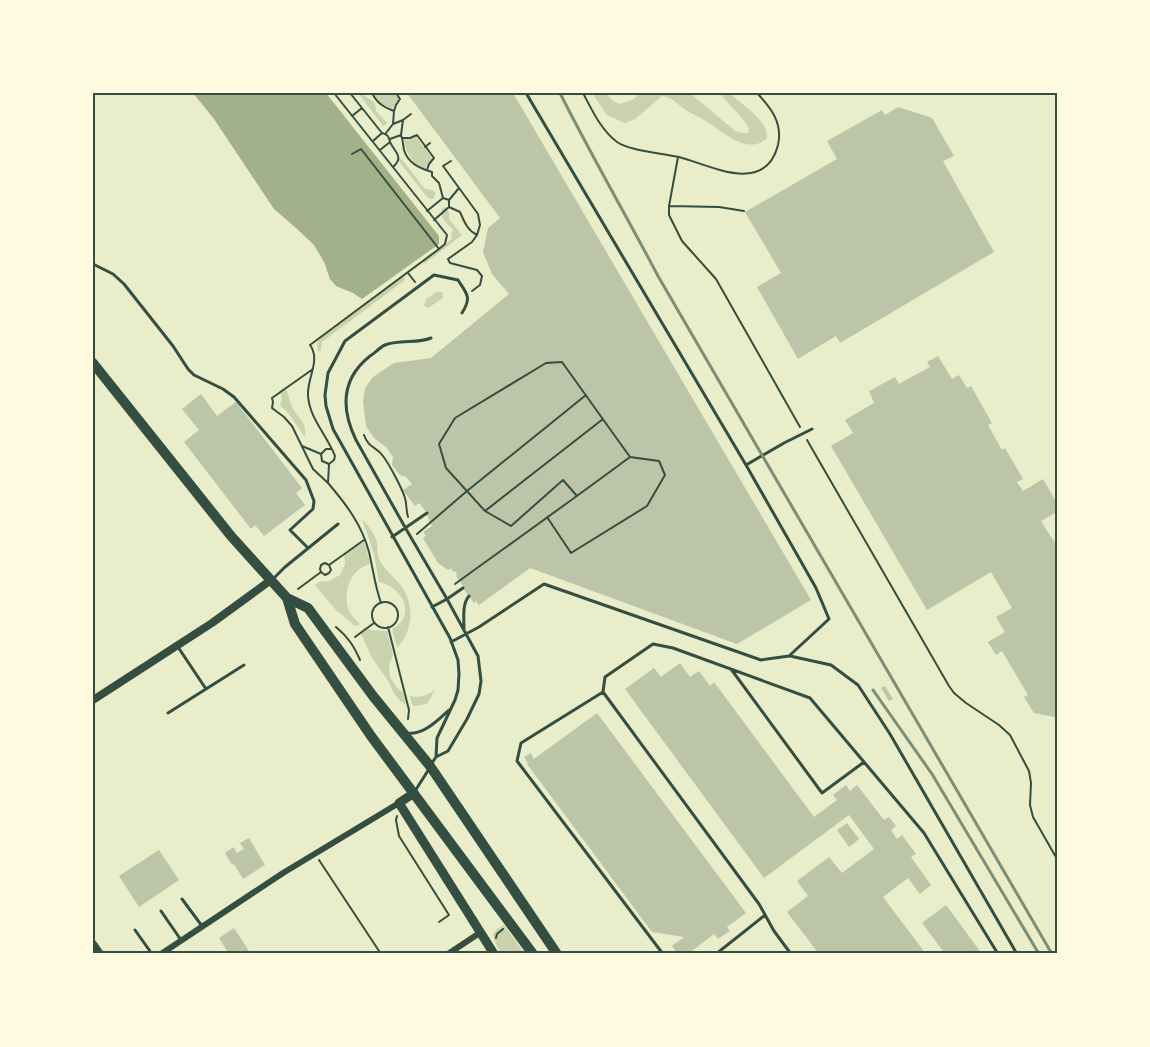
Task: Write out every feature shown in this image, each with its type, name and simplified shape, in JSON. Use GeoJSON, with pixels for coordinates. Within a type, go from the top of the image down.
{"type":"FeatureCollection","features":[{"type":"Feature","properties":{"kind":"main road"},"geometry":{"type":"LineString","coordinates":[[93,363],[231,536],[287,598],[308,608],[402,732],[433,761],[557,954]]}},
{"type":"Feature","properties":{"kind":"main road"},"geometry":{"type":"LineString","coordinates":[[287,598],[295,624],[393,768],[534,954]]}},
{"type":"Feature","properties":{"kind":"main road"},"geometry":{"type":"LineString","coordinates":[[414,793],[399,808],[494,954]]}},
{"type":"Feature","properties":{"kind":"street"},"geometry":{"type":"LineString","coordinates":[[93,700],[212,623],[271,580]]}},
{"type":"Feature","properties":{"kind":"street"},"geometry":{"type":"LineString","coordinates":[[160,954],[283,873],[399,808]]}},
{"type":"Feature","properties":{"kind":"street"},"geometry":{"type":"LineString","coordinates":[[448,954],[481,932]]}},
{"type":"Feature","properties":{"kind":"street"},"geometry":{"type":"LineString","coordinates":[[93,944],[100,954]]}},
{"type":"Feature","properties":{"kind":"lane"},"geometry":{"type":"LineString","coordinates":[[526,93],[816,588],[829,619],[789,656]]}},
{"type":"Feature","properties":{"kind":"lane"},"geometry":{"type":"LineString","coordinates":[[93,264],[113,274],[124,284],[173,346],[188,369],[194,375],[234,397],[306,480],[314,501],[313,508],[290,530],[308,548]]}},
{"type":"Feature","properties":{"kind":"lane"},"geometry":{"type":"LineString","coordinates":[[414,793],[433,761],[437,738],[455,700],[458,690],[458,660],[451,642],[333,429],[325,395],[328,373],[345,342],[434,275],[458,280],[467,294],[468,304],[462,313]]}},
{"type":"Feature","properties":{"kind":"lane"},"geometry":{"type":"LineString","coordinates":[[431,338],[384,345],[361,363],[349,384],[345,405],[356,440],[478,656],[481,681],[479,694],[448,751],[433,761]]}},
{"type":"Feature","properties":{"kind":"lane"},"geometry":{"type":"LineString","coordinates":[[746,465],[812,429]]}},
{"type":"Feature","properties":{"kind":"lane"},"geometry":{"type":"LineString","coordinates":[[392,537],[427,513]]}},
{"type":"Feature","properties":{"kind":"lane"},"geometry":{"type":"LineString","coordinates":[[271,580],[338,524]]}},
{"type":"Feature","properties":{"kind":"lane"},"geometry":{"type":"LineString","coordinates":[[451,642],[544,584],[761,660],[789,656],[831,664],[858,685],[890,734],[1017,954]]}},
{"type":"Feature","properties":{"kind":"lane"},"geometry":{"type":"LineString","coordinates":[[432,607],[464,588]]}},
{"type":"Feature","properties":{"kind":"lane"},"geometry":{"type":"LineString","coordinates":[[465,632],[464,609],[466,598],[469,596]]}},
{"type":"Feature","properties":{"kind":"lane"},"geometry":{"type":"LineString","coordinates":[[791,954],[774,931],[759,904],[603,692],[605,677],[653,644],[673,648],[810,698],[924,833],[998,954]]}},
{"type":"Feature","properties":{"kind":"lane"},"geometry":{"type":"LineString","coordinates":[[177,645],[206,688]]}},
{"type":"Feature","properties":{"kind":"lane"},"geometry":{"type":"LineString","coordinates":[[168,713],[244,665]]}},
{"type":"Feature","properties":{"kind":"lane"},"geometry":{"type":"LineString","coordinates":[[731,669],[822,793],[864,762]]}},
{"type":"Feature","properties":{"kind":"lane"},"geometry":{"type":"LineString","coordinates":[[603,692],[521,743],[518,761],[663,954]]}},
{"type":"Feature","properties":{"kind":"lane"},"geometry":{"type":"LineString","coordinates":[[402,732],[412,734],[429,727],[450,708]]}},
{"type":"Feature","properties":{"kind":"lane"},"geometry":{"type":"LineString","coordinates":[[182,898],[202,926]]}},
{"type":"Feature","properties":{"kind":"lane"},"geometry":{"type":"LineString","coordinates":[[160,910],[181,940]]}},
{"type":"Feature","properties":{"kind":"lane"},"geometry":{"type":"LineString","coordinates":[[716,954],[765,915]]}},
{"type":"Feature","properties":{"kind":"lane"},"geometry":{"type":"LineString","coordinates":[[135,930],[152,954]]}},
{"type":"Feature","properties":{"kind":"path"},"geometry":{"type":"LineString","coordinates":[[329,464],[333,462],[335,453],[313,415],[309,402],[309,384],[315,356],[310,345],[439,249],[445,244],[447,235],[334,93]]}},
{"type":"Feature","properties":{"kind":"path"},"geometry":{"type":"LineString","coordinates":[[338,98],[343,93]]}},
{"type":"Feature","properties":{"kind":"path"},"geometry":{"type":"LineString","coordinates":[[350,93],[396,151],[398,162],[393,167]]}},
{"type":"Feature","properties":{"kind":"path"},"geometry":{"type":"LineString","coordinates":[[372,93],[375,100],[383,107],[394,111]]}},
{"type":"Feature","properties":{"kind":"path"},"geometry":{"type":"LineString","coordinates":[[393,124],[394,111],[400,99],[396,93]]}},
{"type":"Feature","properties":{"kind":"path"},"geometry":{"type":"LineString","coordinates":[[583,93],[603,127],[618,143],[678,157],[731,173],[750,173],[766,166],[776,152],[779,128],[773,112],[757,93]]}},
{"type":"Feature","properties":{"kind":"path"},"geometry":{"type":"LineString","coordinates":[[352,116],[362,108]]}},
{"type":"Feature","properties":{"kind":"path"},"geometry":{"type":"LineString","coordinates":[[372,141],[393,124],[411,114]]}},
{"type":"Feature","properties":{"kind":"path"},"geometry":{"type":"LineString","coordinates":[[403,120],[402,136],[408,158],[416,166],[432,172],[442,198]]}},
{"type":"Feature","properties":{"kind":"path"},"geometry":{"type":"LineString","coordinates":[[380,150],[390,141],[402,136],[410,138],[417,135],[434,158],[427,170]]}},
{"type":"Feature","properties":{"kind":"path"},"geometry":{"type":"LineString","coordinates":[[425,147],[430,143]]}},
{"type":"Feature","properties":{"kind":"path"},"geometry":{"type":"LineString","coordinates":[[352,154],[361,149],[439,249]]}},
{"type":"Feature","properties":{"kind":"path"},"geometry":{"type":"LineString","coordinates":[[678,157],[669,215],[682,241],[716,279],[947,683],[954,693],[966,703],[1010,735],[1029,771],[1030,805],[1033,817],[1057,859]]}},
{"type":"Feature","properties":{"kind":"path"},"geometry":{"type":"LineString","coordinates":[[451,160],[443,166],[478,214],[480,225],[472,242],[448,259],[450,263],[477,270],[482,276],[480,285],[467,294]]}},
{"type":"Feature","properties":{"kind":"path"},"geometry":{"type":"LineString","coordinates":[[434,220],[449,207],[449,200],[459,188]]}},
{"type":"Feature","properties":{"kind":"path"},"geometry":{"type":"LineString","coordinates":[[427,211],[442,198]]}},
{"type":"Feature","properties":{"kind":"path"},"geometry":{"type":"LineString","coordinates":[[442,198],[449,200]]}},
{"type":"Feature","properties":{"kind":"path"},"geometry":{"type":"LineString","coordinates":[[449,207],[460,212],[466,226],[477,235]]}},
{"type":"Feature","properties":{"kind":"path"},"geometry":{"type":"LineString","coordinates":[[669,207],[719,207],[744,211]]}},
{"type":"Feature","properties":{"kind":"path"},"geometry":{"type":"LineString","coordinates":[[408,273],[419,286]]}},
{"type":"Feature","properties":{"kind":"path"},"geometry":{"type":"LineString","coordinates":[[577,496],[563,480],[511,526],[485,511],[446,468],[439,444],[455,418],[546,363],[562,362],[630,457]]}},
{"type":"Feature","properties":{"kind":"path"},"geometry":{"type":"LineString","coordinates":[[313,369],[272,398],[272,408],[292,426],[313,469],[350,510],[365,539],[381,603]]}},
{"type":"Feature","properties":{"kind":"path"},"geometry":{"type":"LineString","coordinates":[[411,538],[586,395]]}},
{"type":"Feature","properties":{"kind":"path"},"geometry":{"type":"LineString","coordinates":[[485,511],[603,419]]}},
{"type":"Feature","properties":{"kind":"path"},"geometry":{"type":"LineString","coordinates":[[364,435],[368,444],[383,456],[405,497],[407,514],[413,524]]}},
{"type":"Feature","properties":{"kind":"path"},"geometry":{"type":"LineString","coordinates":[[302,446],[321,454]]}},
{"type":"Feature","properties":{"kind":"path"},"geometry":{"type":"LineString","coordinates":[[321,454],[326,449],[332,450]]}},
{"type":"Feature","properties":{"kind":"path"},"geometry":{"type":"LineString","coordinates":[[321,454],[322,461],[329,464]]}},
{"type":"Feature","properties":{"kind":"path"},"geometry":{"type":"LineString","coordinates":[[459,591],[452,585],[630,457],[659,461],[665,475],[647,506],[571,553],[547,517]]}},
{"type":"Feature","properties":{"kind":"path"},"geometry":{"type":"LineString","coordinates":[[328,483],[329,464]]}},
{"type":"Feature","properties":{"kind":"path"},"geometry":{"type":"LineString","coordinates":[[321,572],[321,565],[325,563],[329,565],[365,539]]}},
{"type":"Feature","properties":{"kind":"path"},"geometry":{"type":"LineString","coordinates":[[321,572],[329,573],[331,570],[329,565]]}},
{"type":"Feature","properties":{"kind":"path"},"geometry":{"type":"LineString","coordinates":[[298,590],[321,572]]}},
{"type":"Feature","properties":{"kind":"path"},"geometry":{"type":"LineString","coordinates":[[381,603],[392,605],[397,613],[395,622],[388,627],[382,627],[374,622],[372,611],[376,606],[381,603]]}},
{"type":"Feature","properties":{"kind":"path"},"geometry":{"type":"LineString","coordinates":[[355,637],[374,622]]}},
{"type":"Feature","properties":{"kind":"path"},"geometry":{"type":"LineString","coordinates":[[388,627],[409,710],[408,719]]}},
{"type":"Feature","properties":{"kind":"path"},"geometry":{"type":"LineString","coordinates":[[399,808],[396,820],[399,836],[448,915],[438,922]]}},
{"type":"Feature","properties":{"kind":"path"},"geometry":{"type":"LineString","coordinates":[[319,860],[381,954]]}},
{"type":"Feature","properties":{"kind":"path"},"geometry":{"type":"LineString","coordinates":[[496,938],[503,929]]}},
{"type":"Feature","properties":{"kind":"shaded area"},"geometry":{"type":"Polygon","coordinates":[[[193,93],[326,93],[439,236],[439,244],[362,299],[336,286],[330,279],[324,262],[314,245],[274,209],[214,119],[193,93]]]}},
{"type":"Feature","properties":{"kind":"shaded area"},"geometry":{"type":"Polygon","coordinates":[[[358,93],[362,93],[373,102],[376,111],[387,123],[383,126],[358,93]]]}},
{"type":"Feature","properties":{"kind":"shaded area"},"geometry":{"type":"Polygon","coordinates":[[[373,93],[394,93],[399,99],[392,109],[381,104],[373,93]]]}},
{"type":"Feature","properties":{"kind":"shaded area"},"geometry":{"type":"Polygon","coordinates":[[[592,93],[606,93],[613,101],[620,104],[634,99],[640,93],[690,93],[735,131],[748,133],[749,128],[719,93],[730,93],[759,119],[767,138],[751,145],[734,140],[672,100],[662,96],[635,119],[625,123],[607,115],[592,93]]]}},
{"type":"Feature","properties":{"kind":"shaded area"},"geometry":{"type":"Polygon","coordinates":[[[416,137],[432,158],[425,169],[410,157],[405,145],[404,139],[416,137]]]}},
{"type":"Feature","properties":{"kind":"shaded area"},"geometry":{"type":"Polygon","coordinates":[[[400,158],[425,189],[436,193],[433,199],[427,197],[398,160],[400,158]]]}},
{"type":"Feature","properties":{"kind":"shaded area"},"geometry":{"type":"Polygon","coordinates":[[[446,207],[449,219],[462,235],[424,264],[423,261],[452,239],[453,230],[441,214],[443,208],[446,207]]]}},
{"type":"Feature","properties":{"kind":"shaded area"},"geometry":{"type":"Polygon","coordinates":[[[403,276],[405,280],[322,342],[321,350],[318,352],[317,343],[320,337],[403,276]]]}},
{"type":"Feature","properties":{"kind":"shaded area"},"geometry":{"type":"Polygon","coordinates":[[[442,292],[443,298],[428,308],[424,306],[426,299],[442,292]]]}},
{"type":"Feature","properties":{"kind":"shaded area"},"geometry":{"type":"Polygon","coordinates":[[[285,387],[292,407],[304,425],[305,437],[280,405],[282,398],[279,391],[285,387]]]}},
{"type":"Feature","properties":{"kind":"shaded area"},"geometry":{"type":"Polygon","coordinates":[[[362,519],[375,536],[380,561],[399,583],[408,599],[409,625],[403,641],[397,648],[392,629],[400,623],[404,616],[404,602],[394,589],[379,582],[374,554],[362,519]]]}},
{"type":"Feature","properties":{"kind":"shaded area"},"geometry":{"type":"Polygon","coordinates":[[[364,542],[370,564],[357,571],[347,591],[347,606],[360,624],[357,626],[336,610],[315,585],[340,575],[345,564],[344,554],[364,542]]]}},
{"type":"Feature","properties":{"kind":"shaded area"},"geometry":{"type":"Polygon","coordinates":[[[365,627],[371,630],[387,631],[393,655],[389,665],[390,677],[397,688],[403,692],[405,704],[393,692],[371,656],[361,634],[365,627]]]}},
{"type":"Feature","properties":{"kind":"shaded area"},"geometry":{"type":"Polygon","coordinates":[[[435,690],[427,704],[414,706],[412,704],[410,696],[423,696],[435,690]]]}},
{"type":"Feature","properties":{"kind":"shaded area"},"geometry":{"type":"Polygon","coordinates":[[[504,925],[525,954],[501,954],[493,934],[504,925]]]}},
{"type":"Feature","properties":{"kind":"building"},"geometry":{"type":"Polygon","coordinates":[[[407,93],[513,93],[811,600],[737,644],[530,568],[479,605],[476,601],[474,603],[462,587],[455,571],[453,572],[451,568],[448,570],[438,563],[423,538],[426,536],[423,532],[432,526],[427,513],[419,503],[415,506],[403,490],[412,484],[392,465],[393,457],[386,447],[374,438],[366,426],[363,401],[365,388],[373,377],[394,363],[431,358],[509,294],[492,274],[483,252],[488,228],[500,218],[407,93]]]}},
{"type":"Feature","properties":{"kind":"building"},"geometry":{"type":"Polygon","coordinates":[[[898,107],[932,118],[954,156],[943,161],[994,252],[840,343],[836,336],[798,359],[757,287],[781,273],[745,212],[837,159],[827,141],[882,110],[885,115],[898,107]]]}},
{"type":"Feature","properties":{"kind":"building"},"geometry":{"type":"Polygon","coordinates":[[[938,356],[952,379],[959,375],[967,388],[971,386],[992,423],[988,425],[1002,450],[1005,448],[1023,479],[1017,482],[1023,491],[1043,479],[1057,503],[1057,512],[1041,521],[1057,544],[1057,722],[1054,717],[1034,713],[1024,697],[1028,695],[1002,651],[996,655],[988,642],[1005,632],[996,617],[1012,608],[991,572],[927,610],[831,446],[853,433],[845,420],[874,403],[869,391],[895,377],[899,384],[930,367],[927,362],[938,356]]]}},
{"type":"Feature","properties":{"kind":"building"},"geometry":{"type":"Polygon","coordinates":[[[201,394],[217,416],[236,402],[302,488],[296,493],[305,505],[264,536],[255,525],[251,529],[184,442],[199,430],[182,409],[201,394]]]}},
{"type":"Feature","properties":{"kind":"building"},"geometry":{"type":"Polygon","coordinates":[[[680,663],[690,677],[699,671],[710,686],[714,682],[814,817],[837,800],[833,795],[846,785],[850,791],[857,785],[884,820],[889,817],[896,826],[891,830],[897,839],[902,835],[916,854],[911,857],[931,885],[920,894],[908,878],[883,897],[926,954],[819,954],[787,912],[808,896],[797,881],[829,857],[842,873],[874,849],[849,815],[764,878],[625,689],[654,668],[661,677],[680,663]]]}},
{"type":"Feature","properties":{"kind":"building"},"geometry":{"type":"Polygon","coordinates":[[[885,686],[893,699],[889,701],[881,688],[885,686]]]}},
{"type":"Feature","properties":{"kind":"building"},"geometry":{"type":"Polygon","coordinates":[[[597,713],[746,913],[727,927],[730,931],[718,939],[714,934],[688,954],[678,954],[672,946],[684,937],[652,932],[527,764],[597,713]]]}},
{"type":"Feature","properties":{"kind":"building"},"geometry":{"type":"Polygon","coordinates":[[[531,753],[534,759],[528,763],[524,757],[531,753]]]}},
{"type":"Feature","properties":{"kind":"building"},"geometry":{"type":"Polygon","coordinates":[[[847,823],[859,839],[849,847],[837,830],[847,823]]]}},
{"type":"Feature","properties":{"kind":"building"},"geometry":{"type":"Polygon","coordinates":[[[249,838],[265,865],[243,879],[225,853],[234,847],[237,853],[244,849],[240,843],[249,838]]]}},
{"type":"Feature","properties":{"kind":"building"},"geometry":{"type":"Polygon","coordinates":[[[159,850],[179,880],[139,907],[119,876],[159,850]]]}},
{"type":"Feature","properties":{"kind":"building"},"geometry":{"type":"Polygon","coordinates":[[[946,905],[982,954],[938,954],[943,951],[922,923],[946,905]]]}},
{"type":"Feature","properties":{"kind":"building"},"geometry":{"type":"Polygon","coordinates":[[[234,928],[251,954],[229,954],[219,938],[234,928]]]}},
{"type":"Feature","properties":{"kind":"railway"},"geometry":{"type":"LineString","coordinates":[[560,93],[658,276],[1052,954]]}},
{"type":"Feature","properties":{"kind":"railway"},"geometry":{"type":"LineString","coordinates":[[873,690],[932,774],[1039,954]]}}]}
